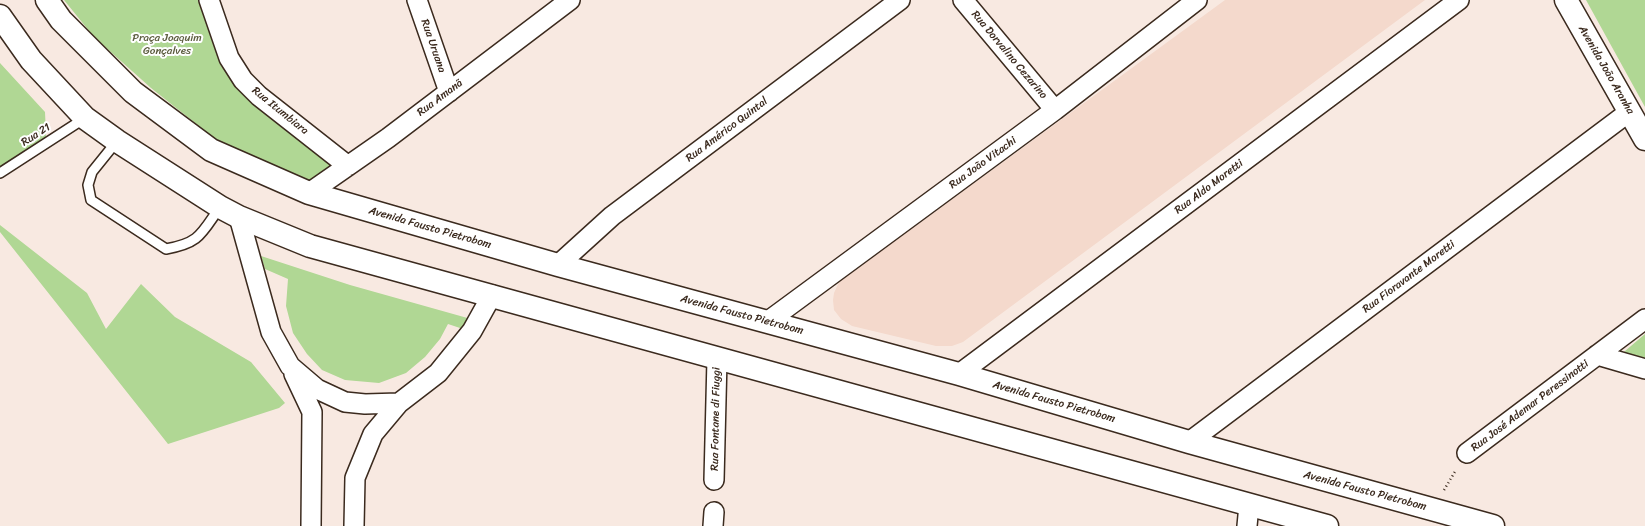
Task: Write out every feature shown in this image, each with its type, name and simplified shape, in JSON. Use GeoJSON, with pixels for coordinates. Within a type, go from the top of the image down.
{"type":"FeatureCollection","features":[{"type":"Feature","properties":{"kind":"main road","name":"Avenida Fausto Pietrobom"},"geometry":{"type":"LineString","coordinates":[[48,0],[61,20],[133,92],[211,150],[309,194],[558,265],[959,374],[1189,442],[1493,526]]}},
{"type":"Feature","properties":{"kind":"main road","name":"Avenida João Aranha"},"geometry":{"type":"LineString","coordinates":[[1566,0],[1645,140]]}},
{"type":"Feature","properties":{"kind":"main road"},"geometry":{"type":"LineString","coordinates":[[0,16],[31,60],[85,118],[117,142],[229,212],[310,246],[492,295],[717,359],[1248,516],[1327,526]]}},
{"type":"Feature","properties":{"kind":"street","name":"Rua Itumbiara"},"geometry":{"type":"LineString","coordinates":[[209,0],[229,58],[243,80],[259,96],[348,166]]}},
{"type":"Feature","properties":{"kind":"street","name":"Rua Uruana"},"geometry":{"type":"LineString","coordinates":[[417,0],[449,92]]}},
{"type":"Feature","properties":{"kind":"street","name":"Rua Amanã"},"geometry":{"type":"LineString","coordinates":[[309,194],[449,92],[570,0]]}},
{"type":"Feature","properties":{"kind":"street","name":"Rua Américo Quintal"},"geometry":{"type":"LineString","coordinates":[[558,265],[612,216],[900,0]]}},
{"type":"Feature","properties":{"kind":"street","name":"Rua Dorvalino Cezarino"},"geometry":{"type":"LineString","coordinates":[[963,0],[1055,110]]}},
{"type":"Feature","properties":{"kind":"street","name":"Rua João Vitachi"},"geometry":{"type":"LineString","coordinates":[[767,322],[1055,110],[1197,0]]}},
{"type":"Feature","properties":{"kind":"street","name":"Rua Aldo Moretti"},"geometry":{"type":"LineString","coordinates":[[959,374],[1459,0]]}},
{"type":"Feature","properties":{"kind":"street","name":"Rua Fioravante Moretti"},"geometry":{"type":"LineString","coordinates":[[1189,442],[1629,112]]}},
{"type":"Feature","properties":{"kind":"street"},"geometry":{"type":"LineString","coordinates":[[229,212],[271,332],[290,366],[312,412],[311,526]]}},
{"type":"Feature","properties":{"kind":"street"},"geometry":{"type":"LineString","coordinates":[[354,526],[355,478],[373,434],[399,403],[438,373],[472,331],[492,295]]}},
{"type":"Feature","properties":{"kind":"street","name":"Rua José Ademar Peressinotti"},"geometry":{"type":"LineString","coordinates":[[1467,453],[1645,319]]}},
{"type":"Feature","properties":{"kind":"street"},"geometry":{"type":"LineString","coordinates":[[1597,355],[1645,369]]}},
{"type":"Feature","properties":{"kind":"street","name":"Rua Fontane di Fiuggi"},"geometry":{"type":"LineString","coordinates":[[714,480],[717,359]]}},
{"type":"Feature","properties":{"kind":"street"},"geometry":{"type":"LineString","coordinates":[[290,366],[317,389],[345,402],[365,404],[399,403]]}},
{"type":"Feature","properties":{"kind":"lane","name":"Rua 21"},"geometry":{"type":"LineString","coordinates":[[0,173],[85,118]]}},
{"type":"Feature","properties":{"kind":"lane"},"geometry":{"type":"LineString","coordinates":[[117,142],[92,172],[88,184],[91,200],[166,249],[183,246],[199,238],[229,212]]}},
{"type":"Feature","properties":{"kind":"path","name":"Rua José Ademar Peressinotti"},"geometry":{"type":"LineString","coordinates":[[1433,509],[1467,453]]}},
{"type":"Feature","properties":{"kind":"shaded area"},"geometry":{"type":"Polygon","coordinates":[[[1225,0],[1425,0],[963,342],[952,346],[936,346],[852,326],[841,319],[834,310],[833,300],[834,293],[839,282],[1225,0]]]}},
{"type":"Feature","properties":{"kind":"green space","name":"Praça Joaquim Gonçalves"},"geometry":{"type":"Polygon","coordinates":[[[64,0],[198,0],[220,64],[232,81],[260,108],[335,167],[308,185],[214,138],[151,88],[94,37],[64,0]]]}},
{"type":"Feature","properties":{"kind":"green space"},"geometry":{"type":"Polygon","coordinates":[[[1586,0],[1645,0],[1645,107],[1586,0]]]}},
{"type":"Feature","properties":{"kind":"green space"},"geometry":{"type":"Polygon","coordinates":[[[0,63],[45,112],[46,134],[45,144],[0,173],[0,63]]]}},
{"type":"Feature","properties":{"kind":"green space"},"geometry":{"type":"Polygon","coordinates":[[[0,225],[87,293],[106,329],[141,284],[175,317],[251,362],[285,403],[279,408],[168,444],[0,232],[0,225]]]}},
{"type":"Feature","properties":{"kind":"green space"},"geometry":{"type":"Polygon","coordinates":[[[261,256],[350,285],[471,319],[463,329],[448,324],[440,339],[425,357],[406,373],[379,383],[345,380],[322,370],[307,354],[293,333],[286,306],[288,279],[265,269],[261,256]]]}},
{"type":"Feature","properties":{"kind":"green space"},"geometry":{"type":"Polygon","coordinates":[[[1645,334],[1645,363],[1618,357],[1645,334]]]}}]}
